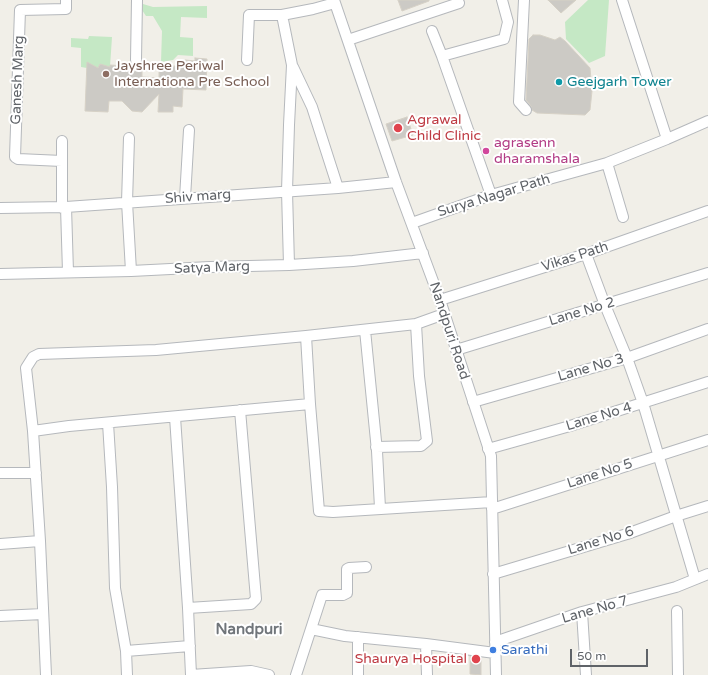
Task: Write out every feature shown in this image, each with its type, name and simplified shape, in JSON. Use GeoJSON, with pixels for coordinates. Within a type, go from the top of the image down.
{"type":"FeatureCollection","features":[{"type":"Feature","properties":{"kind":"street","name":"Ganesh Marg"},"geometry":{"type":"LineString","coordinates":[[62,161],[18,159],[15,157],[20,10],[66,9],[66,0]]}},
{"type":"Feature","properties":{"kind":"street"},"geometry":{"type":"LineString","coordinates":[[136,60],[137,0]]}},
{"type":"Feature","properties":{"kind":"street"},"geometry":{"type":"LineString","coordinates":[[442,56],[504,39],[508,22],[502,0]]}},
{"type":"Feature","properties":{"kind":"street"},"geometry":{"type":"LineString","coordinates":[[524,0],[519,102],[526,110]]}},
{"type":"Feature","properties":{"kind":"street"},"geometry":{"type":"LineString","coordinates":[[622,0],[667,139]]}},
{"type":"Feature","properties":{"kind":"street"},"geometry":{"type":"LineString","coordinates":[[247,60],[249,15],[282,15],[313,9],[334,1]]}},
{"type":"Feature","properties":{"kind":"street","name":"Nandpuri Road"},"geometry":{"type":"LineString","coordinates":[[334,1],[396,182],[440,300],[491,456],[496,675]]}},
{"type":"Feature","properties":{"kind":"street"},"geometry":{"type":"LineString","coordinates":[[348,40],[459,3]]}},
{"type":"Feature","properties":{"kind":"street"},"geometry":{"type":"LineString","coordinates":[[282,15],[292,65],[312,107],[338,188]]}},
{"type":"Feature","properties":{"kind":"street"},"geometry":{"type":"LineString","coordinates":[[432,31],[491,195]]}},
{"type":"Feature","properties":{"kind":"street"},"geometry":{"type":"LineString","coordinates":[[289,265],[287,191],[292,65]]}},
{"type":"Feature","properties":{"kind":"street","name":"Surya Nagar Path"},"geometry":{"type":"LineString","coordinates":[[412,223],[491,195],[607,162],[667,139],[708,121]]}},
{"type":"Feature","properties":{"kind":"street"},"geometry":{"type":"LineString","coordinates":[[185,198],[189,130]]}},
{"type":"Feature","properties":{"kind":"street"},"geometry":{"type":"LineString","coordinates":[[129,138],[127,202],[132,271]]}},
{"type":"Feature","properties":{"kind":"street"},"geometry":{"type":"LineString","coordinates":[[62,141],[68,272]]}},
{"type":"Feature","properties":{"kind":"street"},"geometry":{"type":"LineString","coordinates":[[607,162],[623,218]]}},
{"type":"Feature","properties":{"kind":"street","name":"Shiv marg"},"geometry":{"type":"LineString","coordinates":[[0,208],[64,207],[338,188],[396,182]]}},
{"type":"Feature","properties":{"kind":"street","name":"Vikas Path"},"geometry":{"type":"LineString","coordinates":[[440,300],[586,254],[708,211]]}},
{"type":"Feature","properties":{"kind":"street","name":"Satya Marg"},"geometry":{"type":"LineString","coordinates":[[0,274],[289,265],[423,253]]}},
{"type":"Feature","properties":{"kind":"street"},"geometry":{"type":"LineString","coordinates":[[586,254],[643,403],[695,579]]}},
{"type":"Feature","properties":{"kind":"street","name":"Lane No 2"},"geometry":{"type":"LineString","coordinates":[[456,350],[708,273]]}},
{"type":"Feature","properties":{"kind":"street"},"geometry":{"type":"LineString","coordinates":[[46,675],[36,473],[26,368],[33,357],[39,354],[156,350],[365,330],[416,324],[444,314]]}},
{"type":"Feature","properties":{"kind":"street"},"geometry":{"type":"LineString","coordinates":[[376,447],[421,446],[427,441],[419,376],[416,324]]}},
{"type":"Feature","properties":{"kind":"street","name":"Lane No 3"},"geometry":{"type":"LineString","coordinates":[[473,402],[627,358],[708,329]]}},
{"type":"Feature","properties":{"kind":"street"},"geometry":{"type":"LineString","coordinates":[[365,330],[380,508]]}},
{"type":"Feature","properties":{"kind":"street"},"geometry":{"type":"LineString","coordinates":[[33,431],[69,426],[310,404],[306,336]]}},
{"type":"Feature","properties":{"kind":"street","name":"Lane No 4"},"geometry":{"type":"LineString","coordinates":[[488,449],[570,426],[708,382]]}},
{"type":"Feature","properties":{"kind":"street","name":"Lane No 5"},"geometry":{"type":"LineString","coordinates":[[310,404],[319,511],[333,512],[380,508],[492,505],[659,456],[708,440]]}},
{"type":"Feature","properties":{"kind":"street"},"geometry":{"type":"LineString","coordinates":[[188,608],[251,604],[256,599],[240,410]]}},
{"type":"Feature","properties":{"kind":"street"},"geometry":{"type":"LineString","coordinates":[[175,417],[191,675],[251,671],[270,675]]}},
{"type":"Feature","properties":{"kind":"street"},"geometry":{"type":"LineString","coordinates":[[108,423],[112,487],[115,588],[126,651],[127,675]]}},
{"type":"Feature","properties":{"kind":"street"},"geometry":{"type":"LineString","coordinates":[[0,473],[36,473]]}},
{"type":"Feature","properties":{"kind":"street","name":"Lane No 6"},"geometry":{"type":"LineString","coordinates":[[493,574],[627,534],[708,506]]}},
{"type":"Feature","properties":{"kind":"street"},"geometry":{"type":"LineString","coordinates":[[0,544],[40,541]]}},
{"type":"Feature","properties":{"kind":"street"},"geometry":{"type":"LineString","coordinates":[[296,675],[322,595],[343,595],[347,593],[347,569],[366,567]]}},
{"type":"Feature","properties":{"kind":"street","name":"Lane No 7"},"geometry":{"type":"LineString","coordinates":[[495,642],[582,612],[676,587],[708,574]]}},
{"type":"Feature","properties":{"kind":"street"},"geometry":{"type":"LineString","coordinates":[[676,611],[678,675]]}},
{"type":"Feature","properties":{"kind":"street"},"geometry":{"type":"LineString","coordinates":[[582,612],[586,675]]}},
{"type":"Feature","properties":{"kind":"street"},"geometry":{"type":"LineString","coordinates":[[0,616],[43,614]]}},
{"type":"Feature","properties":{"kind":"street"},"geometry":{"type":"LineString","coordinates":[[311,629],[358,637],[495,653]]}},
{"type":"Feature","properties":{"kind":"street"},"geometry":{"type":"LineString","coordinates":[[358,637],[358,675]]}},
{"type":"Feature","properties":{"kind":"street"},"geometry":{"type":"LineString","coordinates":[[426,644],[427,675]]}},
{"type":"Feature","properties":{"kind":"street"},"geometry":{"type":"LineString","coordinates":[[126,651],[190,646]]}},
{"type":"Feature","properties":{"kind":"green space"},"geometry":{"type":"Polygon","coordinates":[[[588,0],[609,0],[605,56],[589,63],[566,39],[565,22],[588,0]]]}},
{"type":"Feature","properties":{"kind":"green space"},"geometry":{"type":"Polygon","coordinates":[[[143,4],[153,7],[207,6],[207,18],[181,17],[180,37],[193,38],[193,56],[178,55],[173,60],[161,62],[162,31],[153,16],[146,16],[142,10],[143,4]]]}},
{"type":"Feature","properties":{"kind":"green space"},"geometry":{"type":"Polygon","coordinates":[[[89,36],[112,37],[110,67],[105,67],[100,64],[98,70],[88,65],[87,68],[81,67],[81,48],[71,47],[71,38],[88,39],[89,36]]]}},
{"type":"Feature","properties":{"kind":"building"},"geometry":{"type":"Polygon","coordinates":[[[398,0],[429,0],[429,1],[402,11],[398,0]]]}},
{"type":"Feature","properties":{"kind":"building"},"geometry":{"type":"Polygon","coordinates":[[[548,0],[576,0],[561,13],[548,0]]]}},
{"type":"Feature","properties":{"kind":"building","name":"Geejgarh Tower"},"geometry":{"type":"Polygon","coordinates":[[[533,35],[540,35],[555,40],[560,37],[590,68],[592,91],[590,110],[585,115],[537,113],[532,110],[531,106],[526,100],[529,39],[533,35]]]}},
{"type":"Feature","properties":{"kind":"building"},"geometry":{"type":"Polygon","coordinates":[[[195,58],[207,59],[206,90],[183,89],[182,107],[173,106],[173,112],[158,112],[159,94],[142,112],[132,111],[122,101],[109,101],[108,112],[85,111],[87,62],[98,68],[100,64],[110,67],[110,65],[142,67],[142,77],[159,78],[159,69],[169,70],[169,66],[181,66],[185,60],[195,61],[195,58]]]}},
{"type":"Feature","properties":{"kind":"building"},"geometry":{"type":"Polygon","coordinates":[[[407,117],[413,135],[392,141],[386,124],[407,117]]]}},
{"type":"Feature","properties":{"kind":"building"},"geometry":{"type":"Polygon","coordinates":[[[470,656],[481,658],[481,675],[470,674],[470,656]]]}},
{"type":"Feature","properties":{"kind":"place","name":"Jayshree Periwal Internationa Pre School"},"geometry":{"type":"Point","coordinates":[106,74]}},
{"type":"Feature","properties":{"kind":"place","name":"Geejgarh Tower"},"geometry":{"type":"Point","coordinates":[559,82]}},
{"type":"Feature","properties":{"kind":"place","name":"Agrawal Child Clinic"},"geometry":{"type":"Point","coordinates":[398,128]}},
{"type":"Feature","properties":{"kind":"place","name":"agrasenn dharamshala"},"geometry":{"type":"Point","coordinates":[486,151]}},
{"type":"Feature","properties":{"kind":"place","name":"Sarathi"},"geometry":{"type":"Point","coordinates":[493,650]}},
{"type":"Feature","properties":{"kind":"place","name":"Shaurya Hospital"},"geometry":{"type":"Point","coordinates":[476,659]}},
{"type":"Feature","properties":{"kind":"district","name":"Nandpuri"},"geometry":{"type":"Point","coordinates":[249,630]}}]}
